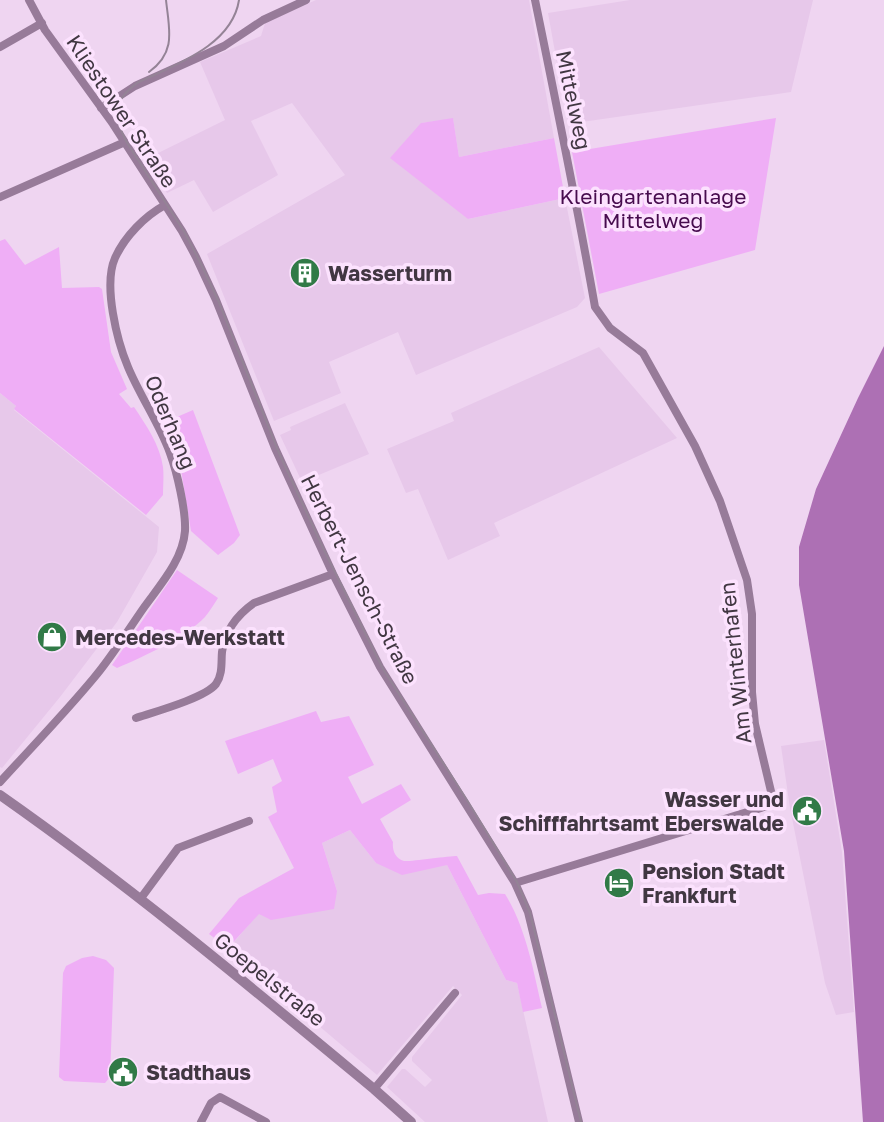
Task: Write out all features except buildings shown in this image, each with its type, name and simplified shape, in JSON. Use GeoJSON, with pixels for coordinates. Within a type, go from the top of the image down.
{"type":"FeatureCollection","features":[{"type":"Feature","properties":{"kind":"street","name":"Kliestower Straße"},"geometry":{"type":"LineString","coordinates":[[29,0],[165,205]]}},
{"type":"Feature","properties":{"kind":"street"},"geometry":{"type":"LineString","coordinates":[[101,108],[135,86],[225,46],[263,20],[306,0]]}},
{"type":"Feature","properties":{"kind":"street","name":"Mittelweg"},"geometry":{"type":"LineString","coordinates":[[535,0],[595,307],[610,328],[643,353]]}},
{"type":"Feature","properties":{"kind":"street"},"geometry":{"type":"LineString","coordinates":[[0,47],[42,23]]}},
{"type":"Feature","properties":{"kind":"street"},"geometry":{"type":"LineString","coordinates":[[0,197],[125,142]]}},
{"type":"Feature","properties":{"kind":"street","name":"Herbert-Jensch-Straße"},"geometry":{"type":"LineString","coordinates":[[165,205],[196,257],[275,448],[333,574],[380,667],[515,883],[528,912],[579,1122]]}},
{"type":"Feature","properties":{"kind":"street","name":"Oderhang"},"geometry":{"type":"LineString","coordinates":[[0,782],[95,677],[172,568],[181,548],[185,531],[178,480],[170,453],[127,365],[116,330],[110,281],[114,259],[127,239],[150,214],[165,205]]}},
{"type":"Feature","properties":{"kind":"street","name":"Am Winterhafen"},"geometry":{"type":"LineString","coordinates":[[515,883],[774,804],[755,724],[752,692],[752,614],[747,580],[720,501],[695,446],[643,353]]}},
{"type":"Feature","properties":{"kind":"street"},"geometry":{"type":"LineString","coordinates":[[136,718],[200,695],[214,687],[222,671],[222,651],[227,633],[243,611],[254,603],[333,574]]}},
{"type":"Feature","properties":{"kind":"street","name":"Goepelstraße"},"geometry":{"type":"LineString","coordinates":[[0,795],[141,898],[411,1122]]}},
{"type":"Feature","properties":{"kind":"street"},"geometry":{"type":"LineString","coordinates":[[141,898],[178,848],[249,821]]}},
{"type":"Feature","properties":{"kind":"street"},"geometry":{"type":"LineString","coordinates":[[374,1089],[455,993]]}},
{"type":"Feature","properties":{"kind":"street"},"geometry":{"type":"LineString","coordinates":[[201,1122],[211,1103],[220,1097],[266,1122]]}},
{"type":"Feature","properties":{"kind":"shaded area"},"geometry":{"type":"Polygon","coordinates":[[[316,0],[529,0],[554,138],[459,157],[453,119],[421,123],[468,219],[565,198],[585,298],[577,307],[416,375],[398,332],[329,362],[341,393],[274,421],[207,254],[345,175],[292,103],[251,121],[278,175],[213,212],[194,180],[167,193],[146,159],[225,120],[200,62],[261,36],[265,23],[316,0]]]}},
{"type":"Feature","properties":{"kind":"shaded area"},"geometry":{"type":"Polygon","coordinates":[[[630,0],[813,0],[791,92],[568,124],[548,13],[630,0]]]}},
{"type":"Feature","properties":{"kind":"shaded area"},"geometry":{"type":"Polygon","coordinates":[[[884,346],[884,1122],[863,1122],[844,851],[799,585],[799,547],[816,489],[884,346]]]}},
{"type":"Feature","properties":{"kind":"shaded area"},"geometry":{"type":"Polygon","coordinates":[[[599,347],[677,438],[494,523],[500,536],[448,560],[418,489],[406,493],[387,449],[454,421],[451,413],[599,347]]]}},
{"type":"Feature","properties":{"kind":"shaded area"},"geometry":{"type":"Polygon","coordinates":[[[0,393],[16,406],[14,410],[159,527],[157,552],[117,622],[2,768],[0,767],[0,393]]]}},
{"type":"Feature","properties":{"kind":"shaded area"},"geometry":{"type":"Polygon","coordinates":[[[345,403],[369,454],[302,482],[280,435],[291,430],[290,427],[345,403]]]}},
{"type":"Feature","properties":{"kind":"shaded area"},"geometry":{"type":"Polygon","coordinates":[[[824,740],[842,852],[854,1012],[836,1015],[825,983],[790,808],[781,746],[824,740]]]}},
{"type":"Feature","properties":{"kind":"shaded area"},"geometry":{"type":"Polygon","coordinates":[[[350,830],[376,863],[447,865],[506,980],[517,983],[548,1122],[425,1122],[387,1087],[402,1069],[425,1087],[432,1080],[412,1061],[412,1057],[462,995],[453,986],[377,1075],[228,949],[259,913],[337,891],[322,843],[350,830]]]}},
{"type":"Feature","properties":{"kind":"green space"},"geometry":{"type":"Polygon","coordinates":[[[453,118],[459,157],[554,138],[565,198],[468,219],[390,158],[421,123],[453,118]]]}},
{"type":"Feature","properties":{"kind":"green space","name":"Kleingartenanlage Mittelweg"},"geometry":{"type":"Polygon","coordinates":[[[776,118],[755,250],[599,294],[572,152],[776,118]]]}},
{"type":"Feature","properties":{"kind":"green space"},"geometry":{"type":"Polygon","coordinates":[[[5,239],[25,265],[59,247],[62,288],[102,289],[111,352],[127,389],[119,394],[131,408],[134,407],[148,428],[163,467],[163,495],[146,515],[14,409],[16,406],[0,393],[0,241],[5,239]]]}},
{"type":"Feature","properties":{"kind":"green space"},"geometry":{"type":"Polygon","coordinates":[[[193,410],[240,535],[218,555],[191,531],[181,470],[163,423],[193,410]]]}},
{"type":"Feature","properties":{"kind":"green space"},"geometry":{"type":"Polygon","coordinates":[[[177,570],[218,598],[210,610],[187,632],[164,646],[117,668],[112,665],[177,570]]]}},
{"type":"Feature","properties":{"kind":"green space"},"geometry":{"type":"Polygon","coordinates":[[[316,711],[321,722],[349,716],[374,765],[348,777],[362,804],[401,784],[411,800],[380,819],[393,842],[398,858],[407,861],[457,856],[478,895],[505,894],[524,935],[542,1008],[523,1012],[517,983],[506,980],[447,865],[402,875],[376,863],[350,830],[322,843],[337,891],[334,909],[271,920],[259,914],[228,948],[209,934],[239,898],[294,868],[268,817],[277,812],[272,787],[282,781],[273,759],[238,774],[225,741],[316,711]]]}},
{"type":"Feature","properties":{"kind":"green space"},"geometry":{"type":"Polygon","coordinates":[[[93,956],[106,960],[114,968],[110,1077],[105,1083],[64,1081],[59,1077],[63,973],[66,966],[93,956]]]}},
{"type":"Feature","properties":{"kind":"tram line"},"geometry":{"type":"LineString","coordinates":[[149,72],[158,64],[167,48],[169,30],[166,0]]}},
{"type":"Feature","properties":{"kind":"tram line"},"geometry":{"type":"LineString","coordinates":[[239,0],[234,16],[213,42],[184,61],[137,83],[123,96],[117,109],[119,124],[126,141],[185,233],[200,262],[218,300],[279,453],[383,669],[517,882],[530,913],[581,1122]]}},
{"type":"Feature","properties":{"kind":"place","name":"Wasserturm"},"geometry":{"type":"Point","coordinates":[305,273]}},
{"type":"Feature","properties":{"kind":"place","name":"Mercedes-Werkstatt"},"geometry":{"type":"Point","coordinates":[52,637]}},
{"type":"Feature","properties":{"kind":"place","name":"Wasser und Schifffahrtsamt Eberswalde"},"geometry":{"type":"Point","coordinates":[807,811]}},
{"type":"Feature","properties":{"kind":"place","name":"Pension Stadt Frankfurt"},"geometry":{"type":"Point","coordinates":[619,883]}},
{"type":"Feature","properties":{"kind":"place","name":"Stadthaus"},"geometry":{"type":"Point","coordinates":[123,1072]}}]}
